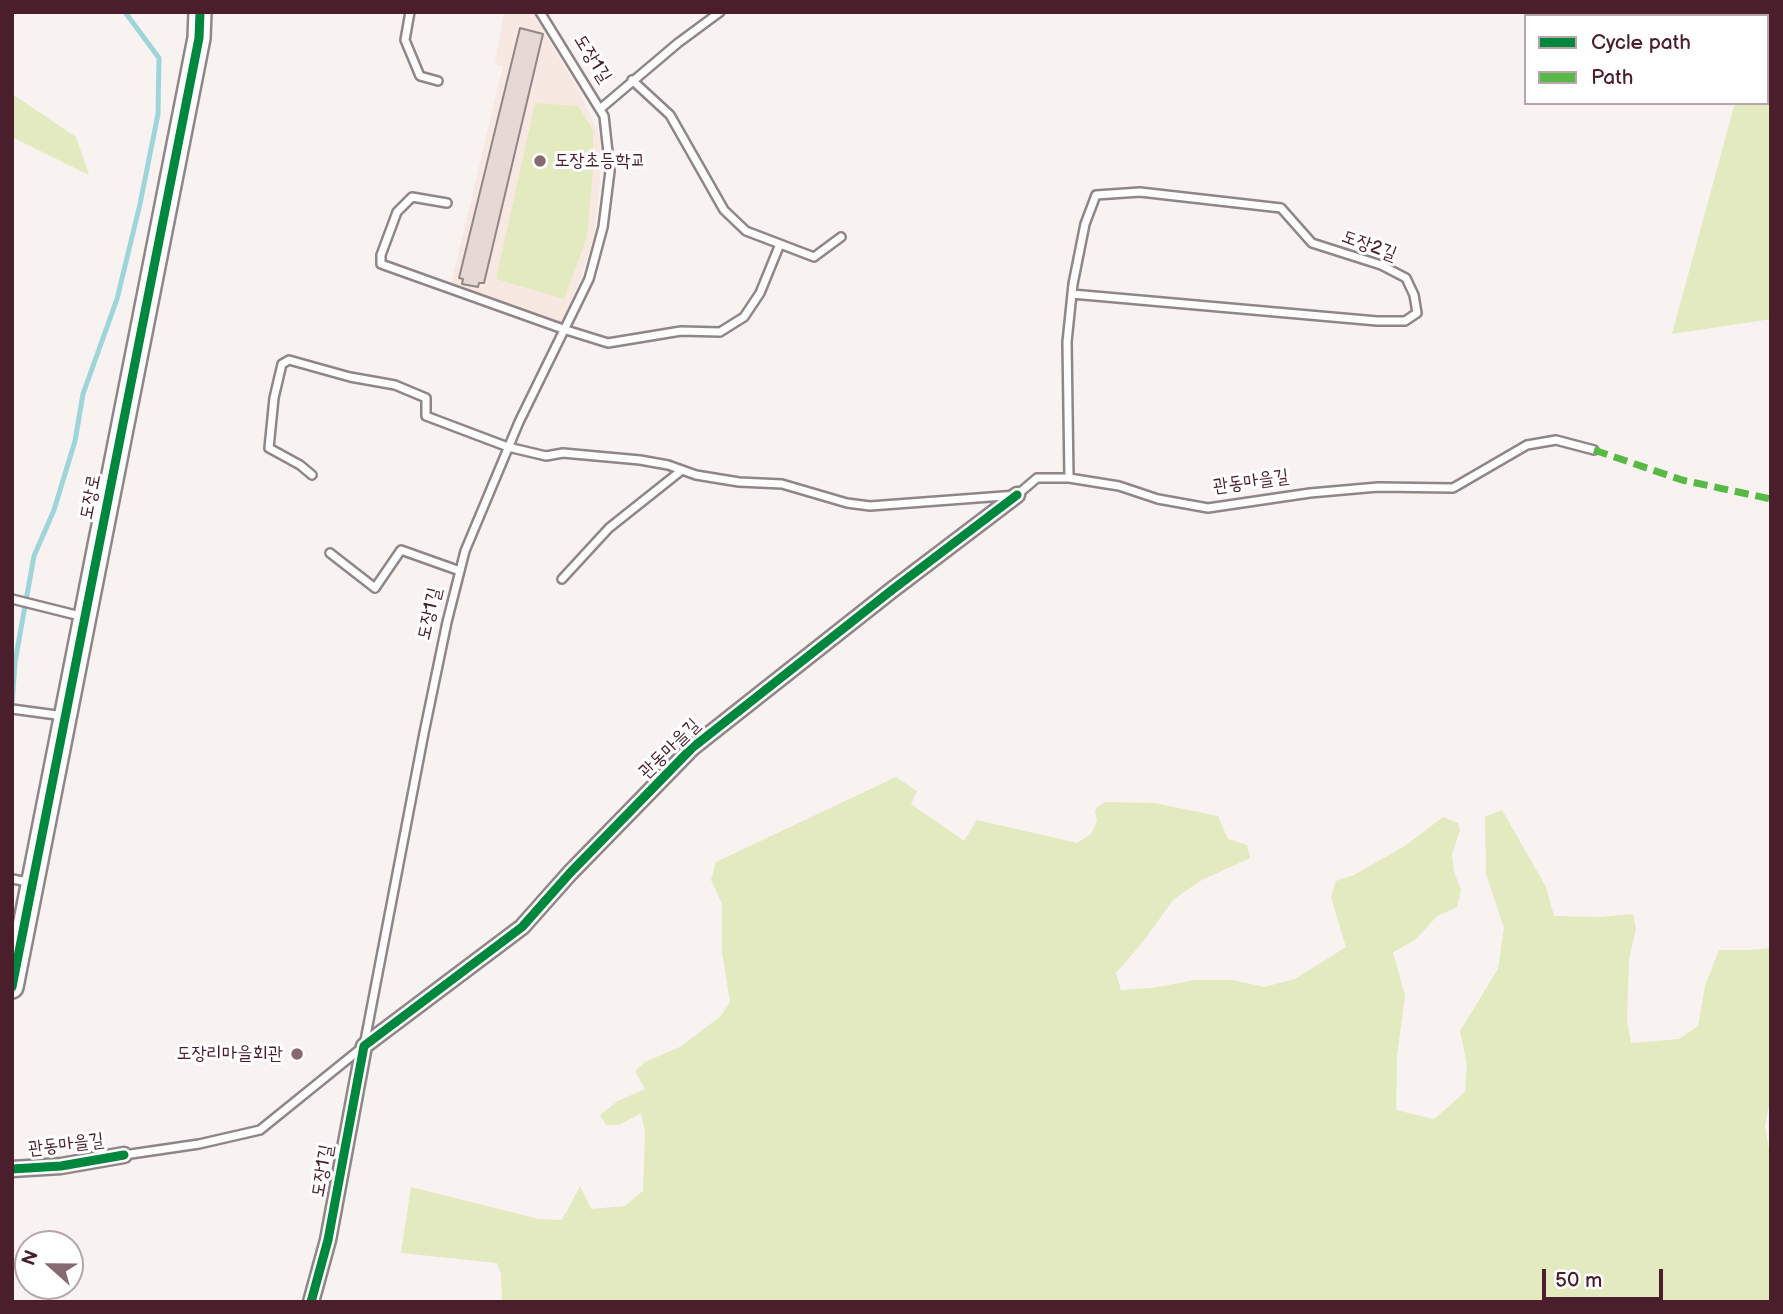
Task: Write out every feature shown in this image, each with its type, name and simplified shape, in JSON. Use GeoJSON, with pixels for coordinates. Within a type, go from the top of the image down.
{"type":"FeatureCollection","features":[{"type":"Feature","properties":{"kind":"street","name":"도장로"},"geometry":{"type":"LineString","coordinates":[[12,987],[22,881],[65,717],[198,38],[200,12]]}},
{"type":"Feature","properties":{"kind":"street","name":"관동마을길"},"geometry":{"type":"LineString","coordinates":[[364,1046],[523,927],[570,873],[692,748],[1017,495]]}},
{"type":"Feature","properties":{"kind":"street","name":"도장1길"},"geometry":{"type":"LineString","coordinates":[[311,1302],[328,1240],[364,1046]]}},
{"type":"Feature","properties":{"kind":"street","name":"관동마을길"},"geometry":{"type":"LineString","coordinates":[[12,1168],[61,1166],[124,1155]]}},
{"type":"Feature","properties":{"kind":"street"},"geometry":{"type":"LineString","coordinates":[[12,1159],[28,1168]]}},
{"type":"Feature","properties":{"kind":"street"},"geometry":{"type":"LineString","coordinates":[[12,1177],[28,1168]]}},
{"type":"Feature","properties":{"kind":"lane"},"geometry":{"type":"LineString","coordinates":[[410,12],[405,40],[420,76],[438,81]]}},
{"type":"Feature","properties":{"kind":"lane","name":"도장1길"},"geometry":{"type":"LineString","coordinates":[[364,1046],[424,733],[465,551],[508,447],[589,279],[603,228],[610,171],[604,116],[540,12]]}},
{"type":"Feature","properties":{"kind":"lane"},"geometry":{"type":"LineString","coordinates":[[600,109],[632,80],[720,12]]}},
{"type":"Feature","properties":{"kind":"lane"},"geometry":{"type":"LineString","coordinates":[[632,80],[670,115],[723,210],[746,231],[814,257],[841,237]]}},
{"type":"Feature","properties":{"kind":"lane","name":"도장2길"},"geometry":{"type":"LineString","coordinates":[[1069,478],[1067,342],[1072,294],[1085,224],[1096,195],[1140,192],[1281,208],[1312,243],[1381,265],[1406,278],[1414,295],[1417,313],[1405,321],[1377,321],[1072,294]]}},
{"type":"Feature","properties":{"kind":"lane"},"geometry":{"type":"LineString","coordinates":[[447,203],[412,197],[397,212],[381,255],[381,264],[608,343],[681,331],[720,332],[744,317],[760,293],[780,244]]}},
{"type":"Feature","properties":{"kind":"lane"},"geometry":{"type":"LineString","coordinates":[[312,475],[269,448],[274,398],[282,364],[289,360],[350,377],[396,385],[426,398],[426,416],[508,447],[545,456],[563,453],[640,460],[696,475],[739,482],[782,484],[847,503],[870,506],[1017,495]]}},
{"type":"Feature","properties":{"kind":"lane","name":"관동마을길"},"geometry":{"type":"LineString","coordinates":[[1017,495],[1037,478],[1069,478],[1119,486],[1158,499],[1208,508],[1310,493],[1378,487],[1453,488],[1527,445],[1556,440],[1594,450]]}},
{"type":"Feature","properties":{"kind":"lane"},"geometry":{"type":"LineString","coordinates":[[562,579],[609,528],[682,470]]}},
{"type":"Feature","properties":{"kind":"lane"},"geometry":{"type":"LineString","coordinates":[[330,553],[375,588],[401,550],[460,571]]}},
{"type":"Feature","properties":{"kind":"lane"},"geometry":{"type":"LineString","coordinates":[[12,598],[85,617]]}},
{"type":"Feature","properties":{"kind":"lane"},"geometry":{"type":"LineString","coordinates":[[12,709],[65,717]]}},
{"type":"Feature","properties":{"kind":"lane","name":"관동마을길"},"geometry":{"type":"LineString","coordinates":[[124,1155],[198,1144],[260,1130],[364,1046]]}},
{"type":"Feature","properties":{"kind":"shaded area","name":"도장초등학교"},"geometry":{"type":"Polygon","coordinates":[[[504,12],[532,12],[582,96],[600,137],[600,185],[594,235],[583,272],[563,320],[557,322],[451,284],[503,66],[495,64],[504,12]]]}},
{"type":"Feature","properties":{"kind":"green space"},"geometry":{"type":"Polygon","coordinates":[[[1771,12],[1771,319],[1672,334],[1734,105],[1769,105],[1769,14],[1760,14],[1771,12]]]}},
{"type":"Feature","properties":{"kind":"green space"},"geometry":{"type":"Polygon","coordinates":[[[12,94],[76,137],[89,175],[12,137],[12,94]]]}},
{"type":"Feature","properties":{"kind":"green space"},"geometry":{"type":"Polygon","coordinates":[[[535,103],[578,106],[593,130],[593,171],[587,237],[564,299],[496,279],[535,103]]]}},
{"type":"Feature","properties":{"kind":"green space"},"geometry":{"type":"Polygon","coordinates":[[[896,777],[917,791],[911,804],[964,841],[977,820],[1077,843],[1091,834],[1097,821],[1095,810],[1104,802],[1154,803],[1218,816],[1228,839],[1247,845],[1250,858],[1200,881],[1173,900],[1116,973],[1121,990],[1152,988],[1195,980],[1233,980],[1264,987],[1295,979],[1346,947],[1331,897],[1336,881],[1354,875],[1405,846],[1443,817],[1458,823],[1460,830],[1452,854],[1454,872],[1461,890],[1457,907],[1437,916],[1415,940],[1393,952],[1405,996],[1397,1056],[1396,1110],[1434,1119],[1465,1092],[1467,1065],[1460,1031],[1498,969],[1504,928],[1486,874],[1485,817],[1502,810],[1546,887],[1554,916],[1599,917],[1633,914],[1636,929],[1629,959],[1627,1021],[1631,1043],[1679,1039],[1698,1026],[1705,986],[1719,950],[1771,948],[1771,1093],[1765,1126],[1771,1161],[1771,1302],[502,1302],[501,1274],[497,1263],[401,1253],[411,1187],[538,1219],[562,1220],[580,1186],[591,1209],[625,1206],[643,1191],[645,1132],[641,1113],[619,1125],[606,1125],[600,1115],[618,1101],[645,1089],[635,1071],[645,1062],[680,1047],[721,1016],[730,1002],[722,952],[722,904],[711,880],[716,862],[896,777]]]}},
{"type":"Feature","properties":{"kind":"building"},"geometry":{"type":"Polygon","coordinates":[[[520,28],[543,34],[484,283],[479,283],[478,287],[462,284],[463,279],[459,278],[520,28]]]}},
{"type":"Feature","properties":{"kind":"waterway"},"geometry":{"type":"LineString","coordinates":[[12,705],[15,662],[34,556],[54,510],[75,441],[83,394],[117,299],[158,114],[159,58],[125,12]]}},
{"type":"Feature","properties":{"kind":"marked path"},"geometry":{"type":"LineString","coordinates":[[1594,450],[1682,480],[1771,499]]}},
{"type":"Feature","properties":{"kind":"cycle path"},"geometry":{"type":"LineString","coordinates":[[12,987],[199,38],[200,12]]}},
{"type":"Feature","properties":{"kind":"cycle path"},"geometry":{"type":"LineString","coordinates":[[311,1302],[328,1240],[364,1046],[522,927],[570,873],[692,748],[1017,495]]}},
{"type":"Feature","properties":{"kind":"cycle path"},"geometry":{"type":"LineString","coordinates":[[12,1169],[61,1166],[124,1155]]}},
{"type":"Feature","properties":{"kind":"place","name":"도장초등학교"},"geometry":{"type":"Point","coordinates":[540,161]}},
{"type":"Feature","properties":{"kind":"place","name":"도장리마을회관"},"geometry":{"type":"Point","coordinates":[297,1054]}}]}
